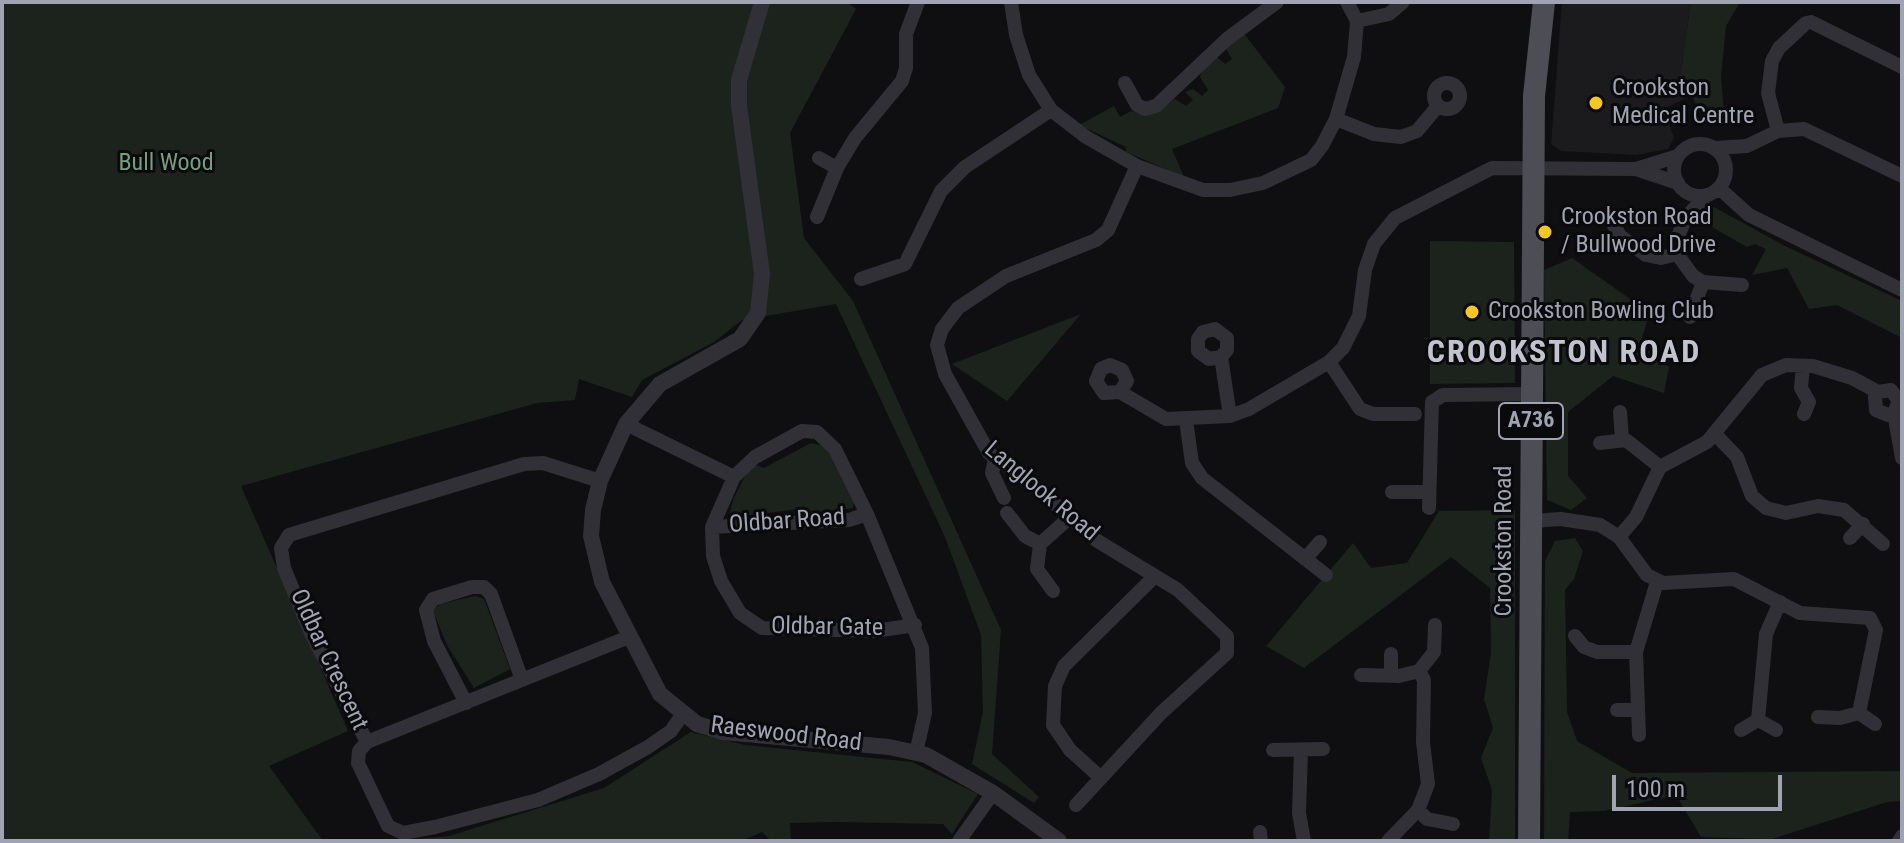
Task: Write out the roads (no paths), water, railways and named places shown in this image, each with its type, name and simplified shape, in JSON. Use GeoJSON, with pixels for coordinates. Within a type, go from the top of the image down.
{"type":"FeatureCollection","features":[{"type":"Feature","properties":{"kind":"main road","name":"Crookston Road"},"geometry":{"type":"LineString","coordinates":[[1529,841],[1534,96],[1544,2]]}},
{"type":"Feature","properties":{"kind":"street","name":"Raeswood Road"},"geometry":{"type":"LineString","coordinates":[[762,2],[739,80],[739,106],[762,274],[758,313],[740,339],[660,384],[626,424],[600,481],[591,536],[602,582],[660,694],[682,715],[723,732],[889,747],[916,753],[936,760],[993,793],[1059,841]]}},
{"type":"Feature","properties":{"kind":"street"},"geometry":{"type":"LineString","coordinates":[[817,217],[837,168],[855,138],[902,81],[906,68],[906,34],[918,2]]}},
{"type":"Feature","properties":{"kind":"street"},"geometry":{"type":"LineString","coordinates":[[1011,2],[1016,35],[1029,75],[1051,110],[1086,137],[1137,166],[1203,190],[1230,190],[1263,183],[1311,160],[1336,119],[1354,57],[1357,21],[1347,2]]}},
{"type":"Feature","properties":{"kind":"street"},"geometry":{"type":"LineString","coordinates":[[1125,83],[1137,105],[1145,109],[1156,106],[1227,39],[1277,2]]}},
{"type":"Feature","properties":{"kind":"street"},"geometry":{"type":"LineString","coordinates":[[1357,21],[1389,14],[1403,2]]}},
{"type":"Feature","properties":{"kind":"street"},"geometry":{"type":"LineString","coordinates":[[1778,131],[1768,93],[1772,61],[1779,48],[1806,23],[1811,22],[1902,67]]}},
{"type":"Feature","properties":{"kind":"street"},"geometry":{"type":"LineString","coordinates":[[1336,119],[1374,134],[1401,137],[1417,131],[1438,106]]}},
{"type":"Feature","properties":{"kind":"street"},"geometry":{"type":"LineString","coordinates":[[861,279],[905,264],[941,191],[965,167],[1051,110]]}},
{"type":"Feature","properties":{"kind":"street"},"geometry":{"type":"LineString","coordinates":[[1120,392],[1166,419],[1230,416],[1270,398],[1329,362],[1353,332],[1374,244],[1395,218],[1479,171],[1516,166],[1636,169],[1678,156],[1695,144],[1714,148],[1747,146],[1778,131],[1804,129],[1902,176]]}},
{"type":"Feature","properties":{"kind":"street"},"geometry":{"type":"LineString","coordinates":[[1686,217],[1713,192],[1747,146]]}},
{"type":"Feature","properties":{"kind":"street"},"geometry":{"type":"LineString","coordinates":[[1714,148],[1724,159],[1726,172]]}},
{"type":"Feature","properties":{"kind":"street"},"geometry":{"type":"LineString","coordinates":[[1678,156],[1674,171],[1686,217],[1677,254],[1683,265],[1703,282],[1742,285]]}},
{"type":"Feature","properties":{"kind":"street"},"geometry":{"type":"LineString","coordinates":[[819,158],[837,168]]}},
{"type":"Feature","properties":{"kind":"street","name":"Langlook Road"},"geometry":{"type":"LineString","coordinates":[[1076,805],[1161,713],[1227,653],[1227,636],[1178,590],[1096,540],[1038,489],[995,459],[980,443],[945,374],[937,345],[942,329],[958,308],[1006,276],[1096,240],[1108,230],[1137,166]]}},
{"type":"Feature","properties":{"kind":"street"},"geometry":{"type":"LineString","coordinates":[[1636,169],[1680,185],[1692,195],[1713,192],[1749,215],[1902,290]]}},
{"type":"Feature","properties":{"kind":"street"},"geometry":{"type":"LineString","coordinates":[[1611,220],[1620,236],[1654,258],[1677,254]]}},
{"type":"Feature","properties":{"kind":"street"},"geometry":{"type":"LineString","coordinates":[[1605,246],[1620,236]]}},
{"type":"Feature","properties":{"kind":"street"},"geometry":{"type":"LineString","coordinates":[[905,264],[918,274]]}},
{"type":"Feature","properties":{"kind":"street"},"geometry":{"type":"LineString","coordinates":[[1690,317],[1703,282]]}},
{"type":"Feature","properties":{"kind":"street"},"geometry":{"type":"LineString","coordinates":[[1221,357],[1230,416]]}},
{"type":"Feature","properties":{"kind":"street"},"geometry":{"type":"LineString","coordinates":[[1329,362],[1360,409],[1373,414],[1415,414]]}},
{"type":"Feature","properties":{"kind":"street"},"geometry":{"type":"LineString","coordinates":[[1619,537],[1636,517],[1646,489],[1660,467],[1715,434],[1762,375],[1786,365],[1852,378],[1878,392],[1891,390],[1897,394],[1899,401],[1894,413],[1902,458]]}},
{"type":"Feature","properties":{"kind":"street"},"geometry":{"type":"LineString","coordinates":[[1803,366],[1801,388],[1809,402],[1804,414]]}},
{"type":"Feature","properties":{"kind":"street"},"geometry":{"type":"LineString","coordinates":[[1429,508],[1432,402],[1443,395],[1531,394]]}},
{"type":"Feature","properties":{"kind":"street"},"geometry":{"type":"LineString","coordinates":[[1620,412],[1622,439]]}},
{"type":"Feature","properties":{"kind":"street"},"geometry":{"type":"LineString","coordinates":[[1186,420],[1192,463],[1202,478],[1326,575]]}},
{"type":"Feature","properties":{"kind":"street","name":"Oldbar Road"},"geometry":{"type":"LineString","coordinates":[[626,424],[738,473]]}},
{"type":"Feature","properties":{"kind":"street","name":"Oldbar Road"},"geometry":{"type":"LineString","coordinates":[[867,514],[849,520],[712,527],[738,473],[755,457],[802,431],[817,432],[835,449],[867,514],[922,648],[925,696],[916,753]]}},
{"type":"Feature","properties":{"kind":"street"},"geometry":{"type":"LineString","coordinates":[[1715,434],[1737,457],[1752,496],[1766,508],[1786,513],[1832,507],[1844,510],[1883,544]]}},
{"type":"Feature","properties":{"kind":"street"},"geometry":{"type":"LineString","coordinates":[[1600,443],[1622,439],[1660,467]]}},
{"type":"Feature","properties":{"kind":"street"},"geometry":{"type":"LineString","coordinates":[[995,459],[992,473],[1005,506],[1025,536],[1040,544]]}},
{"type":"Feature","properties":{"kind":"street","name":"Oldbar Crescent"},"geometry":{"type":"LineString","coordinates":[[600,481],[535,462],[289,535],[281,548],[284,568],[311,633],[367,742],[359,751],[358,763],[388,826],[403,833],[478,818],[552,794],[599,774],[665,737],[682,715]]}},
{"type":"Feature","properties":{"kind":"street"},"geometry":{"type":"LineString","coordinates":[[1392,492],[1429,492]]}},
{"type":"Feature","properties":{"kind":"street"},"geometry":{"type":"LineString","coordinates":[[1053,591],[1037,569],[1040,544],[1069,518]]}},
{"type":"Feature","properties":{"kind":"street"},"geometry":{"type":"LineString","coordinates":[[1532,521],[1588,521],[1619,537],[1639,566],[1657,582],[1734,579],[1810,616],[1864,616],[1875,624],[1859,713]]}},
{"type":"Feature","properties":{"kind":"street"},"geometry":{"type":"LineString","coordinates":[[1850,538],[1863,524]]}},
{"type":"Feature","properties":{"kind":"street","name":"Oldbar Gate"},"geometry":{"type":"LineString","coordinates":[[712,527],[713,556],[721,581],[740,613],[752,624],[774,630],[840,631],[884,631],[915,625]]}},
{"type":"Feature","properties":{"kind":"street"},"geometry":{"type":"LineString","coordinates":[[1305,559],[1320,542]]}},
{"type":"Feature","properties":{"kind":"street"},"geometry":{"type":"LineString","coordinates":[[1100,777],[1070,750],[1053,725],[1055,686],[1064,666],[1155,576]]}},
{"type":"Feature","properties":{"kind":"street"},"geometry":{"type":"LineString","coordinates":[[1639,735],[1636,652],[1657,582]]}},
{"type":"Feature","properties":{"kind":"street"},"geometry":{"type":"LineString","coordinates":[[466,703],[434,641],[426,610],[433,599],[484,587],[491,594],[522,680]]}},
{"type":"Feature","properties":{"kind":"street"},"geometry":{"type":"LineString","coordinates":[[1758,720],[1766,634],[1780,602]]}},
{"type":"Feature","properties":{"kind":"street"},"geometry":{"type":"LineString","coordinates":[[1361,675],[1419,671],[1434,652],[1435,625]]}},
{"type":"Feature","properties":{"kind":"street"},"geometry":{"type":"LineString","coordinates":[[1575,636],[1584,647],[1597,652],[1636,652]]}},
{"type":"Feature","properties":{"kind":"street"},"geometry":{"type":"LineString","coordinates":[[367,742],[629,637]]}},
{"type":"Feature","properties":{"kind":"street"},"geometry":{"type":"LineString","coordinates":[[1391,654],[1391,675]]}},
{"type":"Feature","properties":{"kind":"street"},"geometry":{"type":"LineString","coordinates":[[1388,841],[1418,810],[1428,784],[1423,742],[1424,680],[1419,671]]}},
{"type":"Feature","properties":{"kind":"street"},"geometry":{"type":"LineString","coordinates":[[1617,710],[1637,710]]}},
{"type":"Feature","properties":{"kind":"street"},"geometry":{"type":"LineString","coordinates":[[1818,717],[1840,718],[1859,713],[1875,724]]}},
{"type":"Feature","properties":{"kind":"street"},"geometry":{"type":"LineString","coordinates":[[1758,720],[1776,730]]}},
{"type":"Feature","properties":{"kind":"street"},"geometry":{"type":"LineString","coordinates":[[1741,730],[1758,720]]}},
{"type":"Feature","properties":{"kind":"street"},"geometry":{"type":"LineString","coordinates":[[1273,750],[1323,749]]}},
{"type":"Feature","properties":{"kind":"street"},"geometry":{"type":"LineString","coordinates":[[1301,750],[1303,781],[1299,813],[1304,841]]}},
{"type":"Feature","properties":{"kind":"street"},"geometry":{"type":"LineString","coordinates":[[959,841],[993,793]]}},
{"type":"Feature","properties":{"kind":"street"},"geometry":{"type":"LineString","coordinates":[[1418,810],[1427,819],[1453,824]]}},
{"type":"Feature","properties":{"kind":"place","name":"Crookston Medical Centre"},"geometry":{"type":"Point","coordinates":[1596,103]}},
{"type":"Feature","properties":{"kind":"place","name":"Crookston Road / Bullwood Drive"},"geometry":{"type":"Point","coordinates":[1545,232]}},
{"type":"Feature","properties":{"kind":"place","name":"Crookston Bowling Club"},"geometry":{"type":"Point","coordinates":[1472,312]}},
{"type":"Feature","properties":{"kind":"district","name":"CROOKSTON ROAD"},"geometry":{"type":"Point","coordinates":[1564,354]}},
{"type":"Feature","properties":{"kind":"park label","name":"Bull Wood"},"geometry":{"type":"Point","coordinates":[166,164]}}]}
